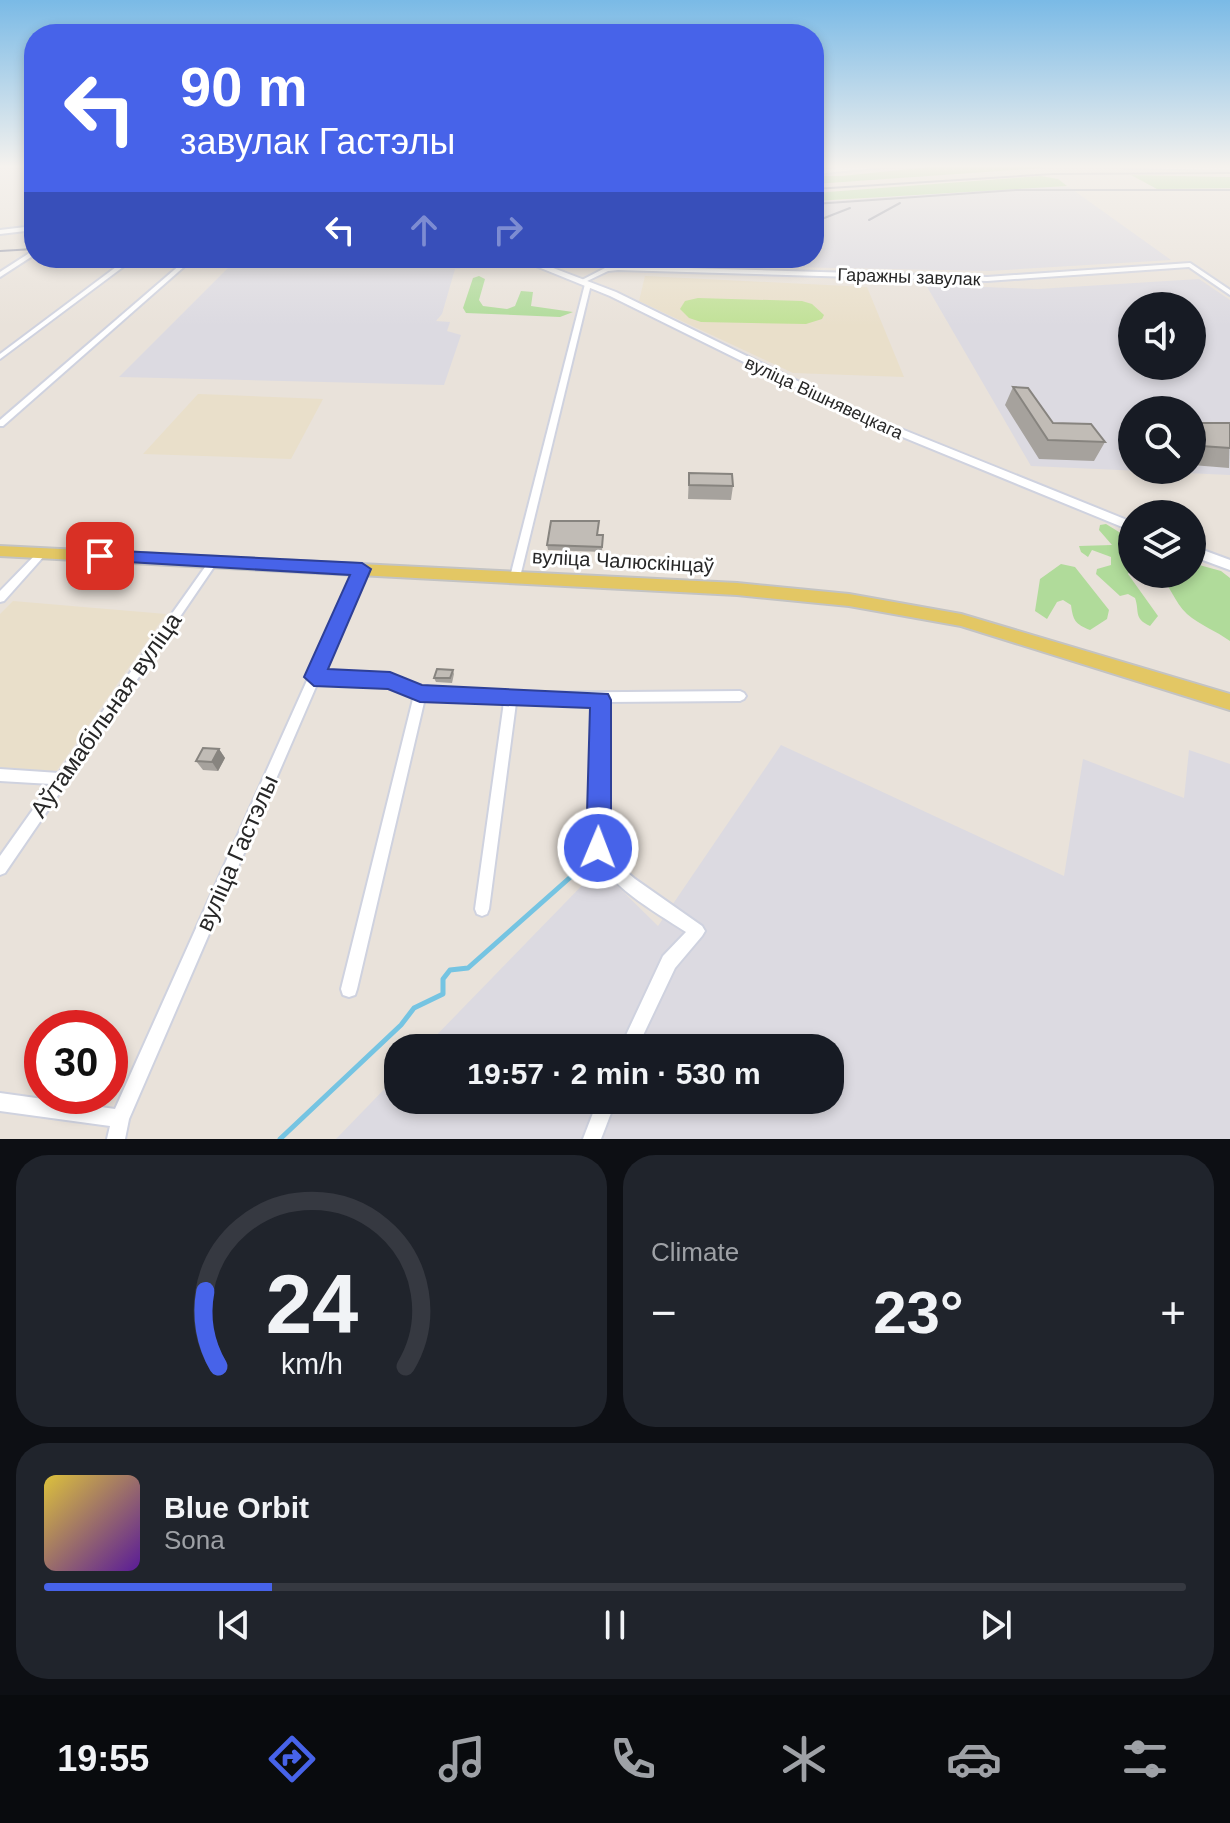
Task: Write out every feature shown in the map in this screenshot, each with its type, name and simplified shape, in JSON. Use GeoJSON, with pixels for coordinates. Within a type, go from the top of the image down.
{"type":"FeatureCollection","features":[{"type":"Feature","properties":{"kind":"main road","name":"вуліца Вішнявецкага"},"geometry":{"type":"LineString","coordinates":[[547,268],[585,282],[865,418],[1118,521]]}},
{"type":"Feature","properties":{"kind":"main road","name":"вуліца Чалюскінцаў"},"geometry":{"type":"LineString","coordinates":[[0,551],[737,589],[898,607],[999,630],[1230,702]]}},
{"type":"Feature","properties":{"kind":"main road"},"geometry":{"type":"LineString","coordinates":[[1206,556],[1230,565]]}},
{"type":"Feature","properties":{"kind":"street"},"geometry":{"type":"LineString","coordinates":[[0,232],[24,229]]}},
{"type":"Feature","properties":{"kind":"street"},"geometry":{"type":"LineString","coordinates":[[0,275],[24,259]]}},
{"type":"Feature","properties":{"kind":"street","name":"Гаражны завулак"},"geometry":{"type":"LineString","coordinates":[[585,282],[607,269],[618,268],[987,279],[1190,265],[1230,293]]}},
{"type":"Feature","properties":{"kind":"street"},"geometry":{"type":"LineString","coordinates":[[0,357],[4,350],[118,268]]}},
{"type":"Feature","properties":{"kind":"street"},"geometry":{"type":"LineString","coordinates":[[0,424],[179,268]]}},
{"type":"Feature","properties":{"kind":"street"},"geometry":{"type":"LineString","coordinates":[[515,577],[585,282]]}},
{"type":"Feature","properties":{"kind":"street"},"geometry":{"type":"LineString","coordinates":[[0,598],[42,553]]}},
{"type":"Feature","properties":{"kind":"street","name":"Аўтамабільная вуліца"},"geometry":{"type":"LineString","coordinates":[[0,868],[213,562]]}},
{"type":"Feature","properties":{"kind":"street","name":"вуліца Гастэлы"},"geometry":{"type":"LineString","coordinates":[[116,1139],[120,1119],[362,569]]}},
{"type":"Feature","properties":{"kind":"street"},"geometry":{"type":"LineString","coordinates":[[314,677],[390,680],[420,693],[511,698],[601,700],[740,696]]}},
{"type":"Feature","properties":{"kind":"street"},"geometry":{"type":"LineString","coordinates":[[349,989],[420,693]]}},
{"type":"Feature","properties":{"kind":"street"},"geometry":{"type":"LineString","coordinates":[[482,909],[511,698]]}},
{"type":"Feature","properties":{"kind":"street"},"geometry":{"type":"LineString","coordinates":[[601,700],[598,848],[605,861],[653,901],[697,931],[669,962],[635,1034]]}},
{"type":"Feature","properties":{"kind":"street"},"geometry":{"type":"LineString","coordinates":[[0,775],[60,779]]}},
{"type":"Feature","properties":{"kind":"street"},"geometry":{"type":"LineString","coordinates":[[0,1102],[120,1119]]}},
{"type":"Feature","properties":{"kind":"street"},"geometry":{"type":"LineString","coordinates":[[592,1139],[602,1114]]}},
{"type":"Feature","properties":{"kind":"shaded area"},"geometry":{"type":"Polygon","coordinates":[[[824,219],[1114,219],[1171,260],[989,271],[824,268],[824,219]]]}},
{"type":"Feature","properties":{"kind":"shaded area"},"geometry":{"type":"Polygon","coordinates":[[[228,268],[460,268],[455,269],[442,314],[436,321],[450,322],[447,331],[461,335],[444,385],[119,377],[228,268]]]}},
{"type":"Feature","properties":{"kind":"shaded area"},"geometry":{"type":"Polygon","coordinates":[[[645,276],[867,287],[904,377],[793,373],[639,301],[645,276]]]}},
{"type":"Feature","properties":{"kind":"shaded area"},"geometry":{"type":"Polygon","coordinates":[[[1199,279],[1230,300],[1230,475],[1206,474],[1206,396],[1118,396],[1118,470],[1031,466],[926,285],[1038,289],[1199,279]]]}},
{"type":"Feature","properties":{"kind":"shaded area"},"geometry":{"type":"Polygon","coordinates":[[[198,394],[323,399],[291,459],[143,454],[198,394]]]}},
{"type":"Feature","properties":{"kind":"shaded area"},"geometry":{"type":"Polygon","coordinates":[[[13,601],[166,614],[55,773],[0,769],[0,614],[13,601]]]}},
{"type":"Feature","properties":{"kind":"shaded area"},"geometry":{"type":"Polygon","coordinates":[[[781,745],[1064,876],[1083,759],[1184,798],[1189,750],[1230,764],[1230,1139],[336,1139],[384,1089],[384,1114],[844,1114],[844,1034],[438,1034],[599,868],[658,926],[781,745]]]}},
{"type":"Feature","properties":{"kind":"green space"},"geometry":{"type":"Polygon","coordinates":[[[479,276],[485,279],[479,300],[483,306],[507,309],[515,306],[521,291],[533,292],[531,306],[573,312],[560,317],[466,313],[463,308],[473,278],[479,276]]]}},
{"type":"Feature","properties":{"kind":"green space"},"geometry":{"type":"Polygon","coordinates":[[[698,298],[802,301],[812,304],[824,315],[822,319],[806,324],[701,322],[689,318],[680,309],[685,301],[698,298]]]}},
{"type":"Feature","properties":{"kind":"green space"},"geometry":{"type":"Polygon","coordinates":[[[1106,524],[1118,531],[1118,588],[1138,588],[1158,616],[1150,626],[1139,617],[1135,598],[1128,594],[1120,596],[1096,574],[1097,569],[1111,565],[1111,557],[1092,550],[1088,557],[1081,552],[1079,546],[1112,545],[1099,530],[1100,525],[1106,524]]]}},
{"type":"Feature","properties":{"kind":"green space"},"geometry":{"type":"Polygon","coordinates":[[[1061,564],[1075,567],[1109,610],[1107,619],[1090,630],[1076,621],[1071,605],[1063,600],[1057,602],[1047,619],[1035,611],[1040,579],[1061,564]]]}},
{"type":"Feature","properties":{"kind":"green space"},"geometry":{"type":"Polygon","coordinates":[[[1206,567],[1221,571],[1230,578],[1230,641],[1187,614],[1169,588],[1206,588],[1206,567]]]}},
{"type":"Feature","properties":{"kind":"building"},"geometry":{"type":"Polygon","coordinates":[[[1013,387],[1028,388],[1053,423],[1091,424],[1105,442],[1048,440],[1013,387]]]}},
{"type":"Feature","properties":{"kind":"building"},"geometry":{"type":"Polygon","coordinates":[[[1206,423],[1230,423],[1230,448],[1206,446],[1206,423]]]}},
{"type":"Feature","properties":{"kind":"building"},"geometry":{"type":"Polygon","coordinates":[[[689,473],[732,474],[733,486],[689,485],[689,473]]]}},
{"type":"Feature","properties":{"kind":"building"},"geometry":{"type":"Polygon","coordinates":[[[551,521],[599,521],[597,535],[603,535],[602,547],[547,545],[551,521]]]}},
{"type":"Feature","properties":{"kind":"building"},"geometry":{"type":"Polygon","coordinates":[[[437,669],[453,670],[450,678],[434,678],[437,669]]]}},
{"type":"Feature","properties":{"kind":"building"},"geometry":{"type":"Polygon","coordinates":[[[203,748],[219,749],[212,762],[196,761],[203,748]]]}},
{"type":"Feature","properties":{"kind":"waterway"},"geometry":{"type":"LineString","coordinates":[[580,868],[586,863]]}},
{"type":"Feature","properties":{"kind":"waterway"},"geometry":{"type":"LineString","coordinates":[[280,1139],[401,1025],[414,1008],[443,994],[443,979],[450,970],[468,968],[583,866]]}},
{"type":"Feature","properties":{"kind":"railway"},"geometry":{"type":"LineString","coordinates":[[0,251],[24,250]]}},
{"type":"Feature","properties":{"kind":"route"},"geometry":{"type":"LineString","coordinates":[[100,556],[362,569],[314,677],[390,680],[420,693],[601,700],[598,848]]}}]}
